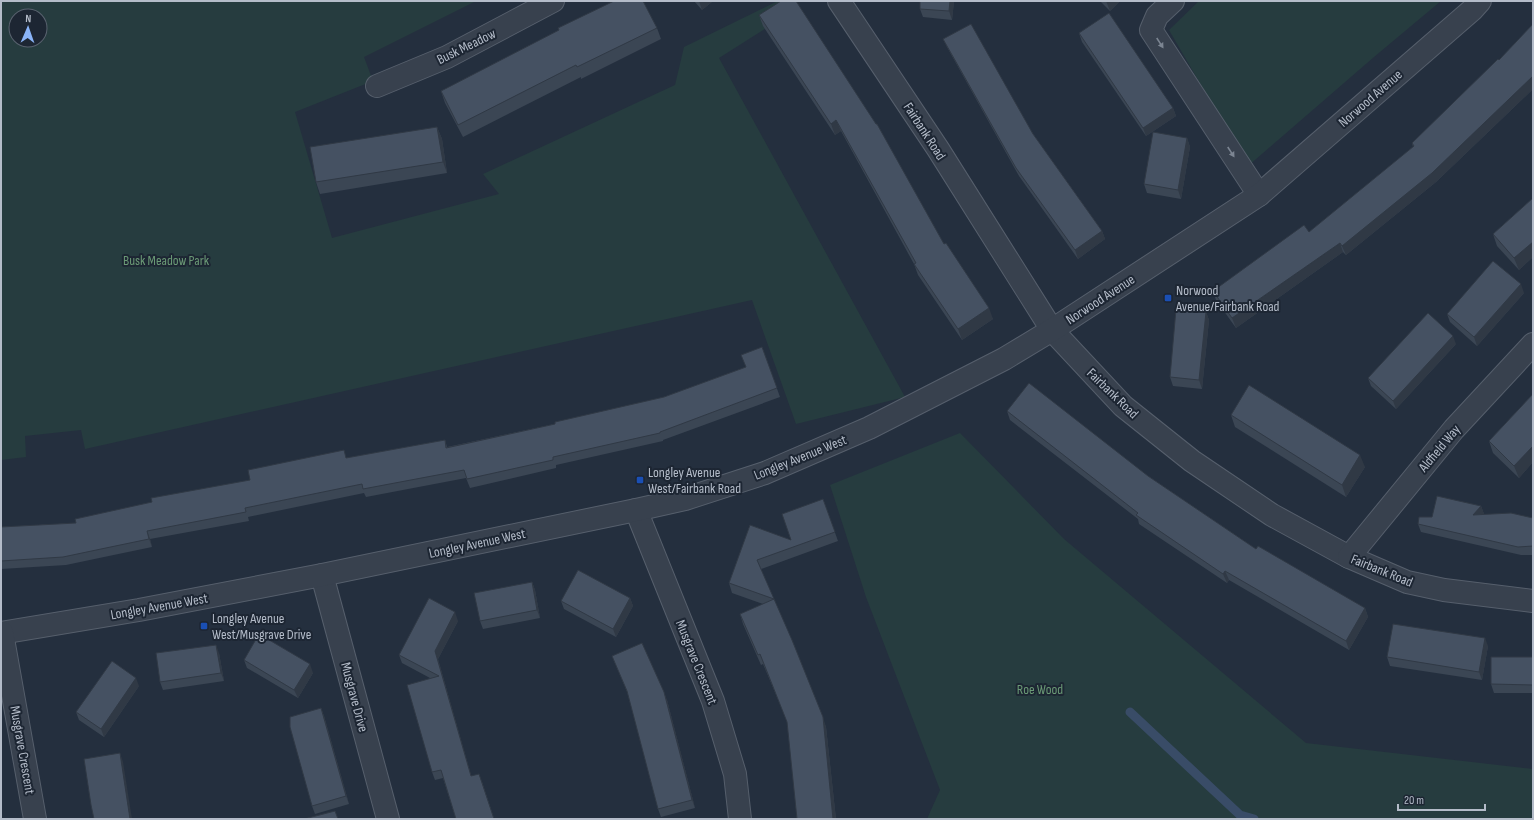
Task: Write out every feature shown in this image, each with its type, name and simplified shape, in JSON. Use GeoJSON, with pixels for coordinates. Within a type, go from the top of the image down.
{"type":"FeatureCollection","features":[{"type":"Feature","properties":{"kind":"street","name":"Busk Meadow"},"geometry":{"type":"LineString","coordinates":[[377,86],[447,57],[554,1]]}},
{"type":"Feature","properties":{"kind":"street","name":"Fairbank Road"},"geometry":{"type":"LineString","coordinates":[[839,1],[938,149],[1052,330],[1123,406],[1192,461],[1272,515],[1349,557],[1407,582],[1444,590],[1533,601]]}},
{"type":"Feature","properties":{"kind":"street"},"geometry":{"type":"LineString","coordinates":[[1173,1],[1157,16],[1151,30],[1259,195]]}},
{"type":"Feature","properties":{"kind":"street","name":"Norwood Avenue"},"geometry":{"type":"LineString","coordinates":[[935,395],[1004,359],[1052,330],[1259,195],[1466,15],[1480,1]]}},
{"type":"Feature","properties":{"kind":"street","name":"Aldfield Way"},"geometry":{"type":"LineString","coordinates":[[1349,557],[1454,429],[1533,344]]}},
{"type":"Feature","properties":{"kind":"street","name":"Longley Avenue West"},"geometry":{"type":"LineString","coordinates":[[2,633],[139,610],[322,575],[685,499],[764,473],[869,428],[935,395]]}},
{"type":"Feature","properties":{"kind":"street","name":"Musgrave Crescent"},"geometry":{"type":"LineString","coordinates":[[636,510],[713,701],[735,774],[740,819]]}},
{"type":"Feature","properties":{"kind":"street","name":"Musgrave Drive"},"geometry":{"type":"LineString","coordinates":[[322,575],[388,819]]}},
{"type":"Feature","properties":{"kind":"street","name":"Musgrave Crescent"},"geometry":{"type":"LineString","coordinates":[[2,633],[35,819]]}},
{"type":"Feature","properties":{"kind":"green space","name":"Busk Meadow Park"},"geometry":{"type":"Polygon","coordinates":[[[1,1],[476,1],[364,57],[373,81],[295,112],[332,238],[499,194],[483,174],[675,85],[684,47],[778,1],[785,1],[790,13],[719,58],[905,397],[796,424],[752,300],[85,449],[81,430],[25,436],[26,457],[1,460],[1,1]]]}},
{"type":"Feature","properties":{"kind":"green space"},"geometry":{"type":"Polygon","coordinates":[[[1199,1],[1441,1],[1248,166],[1169,30],[1199,1]]]}},
{"type":"Feature","properties":{"kind":"green space","name":"Roe Wood"},"geometry":{"type":"Polygon","coordinates":[[[960,433],[1064,539],[1306,743],[1533,769],[1533,819],[927,819],[940,790],[866,597],[830,485],[960,433]]]}},
{"type":"Feature","properties":{"kind":"building"},"geometry":{"type":"Polygon","coordinates":[[[614,1],[643,1],[657,28],[577,67],[576,65],[458,125],[441,91],[559,30],[558,28],[614,1]]]}},
{"type":"Feature","properties":{"kind":"building"},"geometry":{"type":"Polygon","coordinates":[[[781,1],[796,1],[877,124],[944,244],[946,243],[989,308],[958,329],[914,264],[916,263],[836,120],[831,124],[759,15],[781,1]]]}},
{"type":"Feature","properties":{"kind":"building"},"geometry":{"type":"Polygon","coordinates":[[[920,1],[950,1],[949,11],[920,9],[920,1]]]}},
{"type":"Feature","properties":{"kind":"building"},"geometry":{"type":"Polygon","coordinates":[[[1109,13],[1173,108],[1143,128],[1079,33],[1109,13]]]}},
{"type":"Feature","properties":{"kind":"building"},"geometry":{"type":"Polygon","coordinates":[[[971,24],[1033,134],[1102,231],[1075,250],[1016,168],[943,39],[971,24]]]}},
{"type":"Feature","properties":{"kind":"building"},"geometry":{"type":"Polygon","coordinates":[[[1533,24],[1533,76],[1432,173],[1342,246],[1340,243],[1232,318],[1213,291],[1304,225],[1309,232],[1414,146],[1412,143],[1498,59],[1499,60],[1533,24]]]}},
{"type":"Feature","properties":{"kind":"building"},"geometry":{"type":"Polygon","coordinates":[[[437,127],[443,162],[316,182],[310,147],[437,127]]]}},
{"type":"Feature","properties":{"kind":"building"},"geometry":{"type":"Polygon","coordinates":[[[1153,132],[1187,138],[1178,190],[1144,184],[1153,132]]]}},
{"type":"Feature","properties":{"kind":"building"},"geometry":{"type":"Polygon","coordinates":[[[1533,198],[1533,242],[1514,258],[1493,234],[1533,198]]]}},
{"type":"Feature","properties":{"kind":"building"},"geometry":{"type":"Polygon","coordinates":[[[1493,261],[1521,284],[1474,337],[1447,314],[1493,261]]]}},
{"type":"Feature","properties":{"kind":"building"},"geometry":{"type":"Polygon","coordinates":[[[1176,309],[1206,312],[1199,380],[1170,377],[1176,309]]]}},
{"type":"Feature","properties":{"kind":"building"},"geometry":{"type":"Polygon","coordinates":[[[1428,313],[1453,336],[1393,401],[1368,378],[1428,313]]]}},
{"type":"Feature","properties":{"kind":"building"},"geometry":{"type":"Polygon","coordinates":[[[762,347],[777,388],[660,433],[553,457],[553,460],[467,479],[464,470],[363,489],[362,484],[245,508],[246,512],[147,531],[149,539],[63,557],[1,561],[1,527],[76,523],[75,519],[152,502],[151,498],[250,480],[248,470],[344,450],[346,458],[445,440],[446,448],[555,424],[555,422],[664,397],[746,367],[741,355],[762,347]]]}},
{"type":"Feature","properties":{"kind":"building"},"geometry":{"type":"Polygon","coordinates":[[[1029,383],[1148,476],[1256,549],[1258,546],[1365,608],[1346,641],[1225,571],[1223,574],[1136,515],[1138,513],[1007,411],[1029,383]]]}},
{"type":"Feature","properties":{"kind":"building"},"geometry":{"type":"Polygon","coordinates":[[[1249,385],[1360,455],[1342,485],[1231,415],[1249,385]]]}},
{"type":"Feature","properties":{"kind":"building"},"geometry":{"type":"Polygon","coordinates":[[[1533,394],[1533,446],[1514,466],[1489,441],[1533,394]]]}},
{"type":"Feature","properties":{"kind":"building"},"geometry":{"type":"Polygon","coordinates":[[[1437,496],[1481,506],[1473,515],[1511,513],[1533,518],[1533,546],[1518,547],[1418,524],[1419,517],[1432,517],[1437,496]]]}},
{"type":"Feature","properties":{"kind":"building"},"geometry":{"type":"Polygon","coordinates":[[[823,499],[835,532],[757,560],[792,640],[823,717],[833,819],[797,819],[787,722],[760,654],[758,655],[740,614],[774,599],[729,583],[750,525],[791,540],[782,514],[823,499]]]}},
{"type":"Feature","properties":{"kind":"building"},"geometry":{"type":"Polygon","coordinates":[[[578,570],[630,598],[613,629],[561,601],[578,570]]]}},
{"type":"Feature","properties":{"kind":"building"},"geometry":{"type":"Polygon","coordinates":[[[532,582],[537,610],[480,621],[474,593],[532,582]]]}},
{"type":"Feature","properties":{"kind":"building"},"geometry":{"type":"Polygon","coordinates":[[[429,598],[455,612],[435,651],[471,776],[479,774],[494,819],[456,819],[441,770],[432,772],[407,685],[439,676],[399,655],[429,598]]]}},
{"type":"Feature","properties":{"kind":"building"},"geometry":{"type":"Polygon","coordinates":[[[1393,624],[1485,638],[1479,672],[1387,657],[1393,624]]]}},
{"type":"Feature","properties":{"kind":"building"},"geometry":{"type":"Polygon","coordinates":[[[259,634],[310,664],[294,690],[244,660],[259,634]]]}},
{"type":"Feature","properties":{"kind":"building"},"geometry":{"type":"Polygon","coordinates":[[[642,643],[664,692],[692,800],[658,809],[627,691],[612,656],[642,643]]]}},
{"type":"Feature","properties":{"kind":"building"},"geometry":{"type":"Polygon","coordinates":[[[216,645],[221,673],[160,682],[156,653],[216,645]]]}},
{"type":"Feature","properties":{"kind":"building"},"geometry":{"type":"Polygon","coordinates":[[[1491,657],[1533,657],[1533,685],[1491,684],[1491,657]]]}},
{"type":"Feature","properties":{"kind":"building"},"geometry":{"type":"Polygon","coordinates":[[[112,661],[136,678],[101,729],[76,712],[112,661]]]}},
{"type":"Feature","properties":{"kind":"building"},"geometry":{"type":"Polygon","coordinates":[[[321,708],[346,796],[312,806],[290,727],[290,717],[321,708]]]}},
{"type":"Feature","properties":{"kind":"building"},"geometry":{"type":"Polygon","coordinates":[[[120,753],[130,819],[94,819],[84,759],[120,753]]]}},
{"type":"Feature","properties":{"kind":"building"},"geometry":{"type":"Polygon","coordinates":[[[335,811],[338,819],[304,819],[335,811]]]}},
{"type":"Feature","properties":{"kind":"waterway"},"geometry":{"type":"LineString","coordinates":[[1130,712],[1240,815],[1254,819]]}},
{"type":"Feature","properties":{"kind":"place","name":"Norwood Avenue/Fairbank Road"},"geometry":{"type":"Point","coordinates":[1168,298]}},
{"type":"Feature","properties":{"kind":"place","name":"Longley Avenue West/Fairbank Road"},"geometry":{"type":"Point","coordinates":[640,480]}},
{"type":"Feature","properties":{"kind":"place","name":"Longley Avenue West/Musgrave Drive"},"geometry":{"type":"Point","coordinates":[204,626]}}]}
